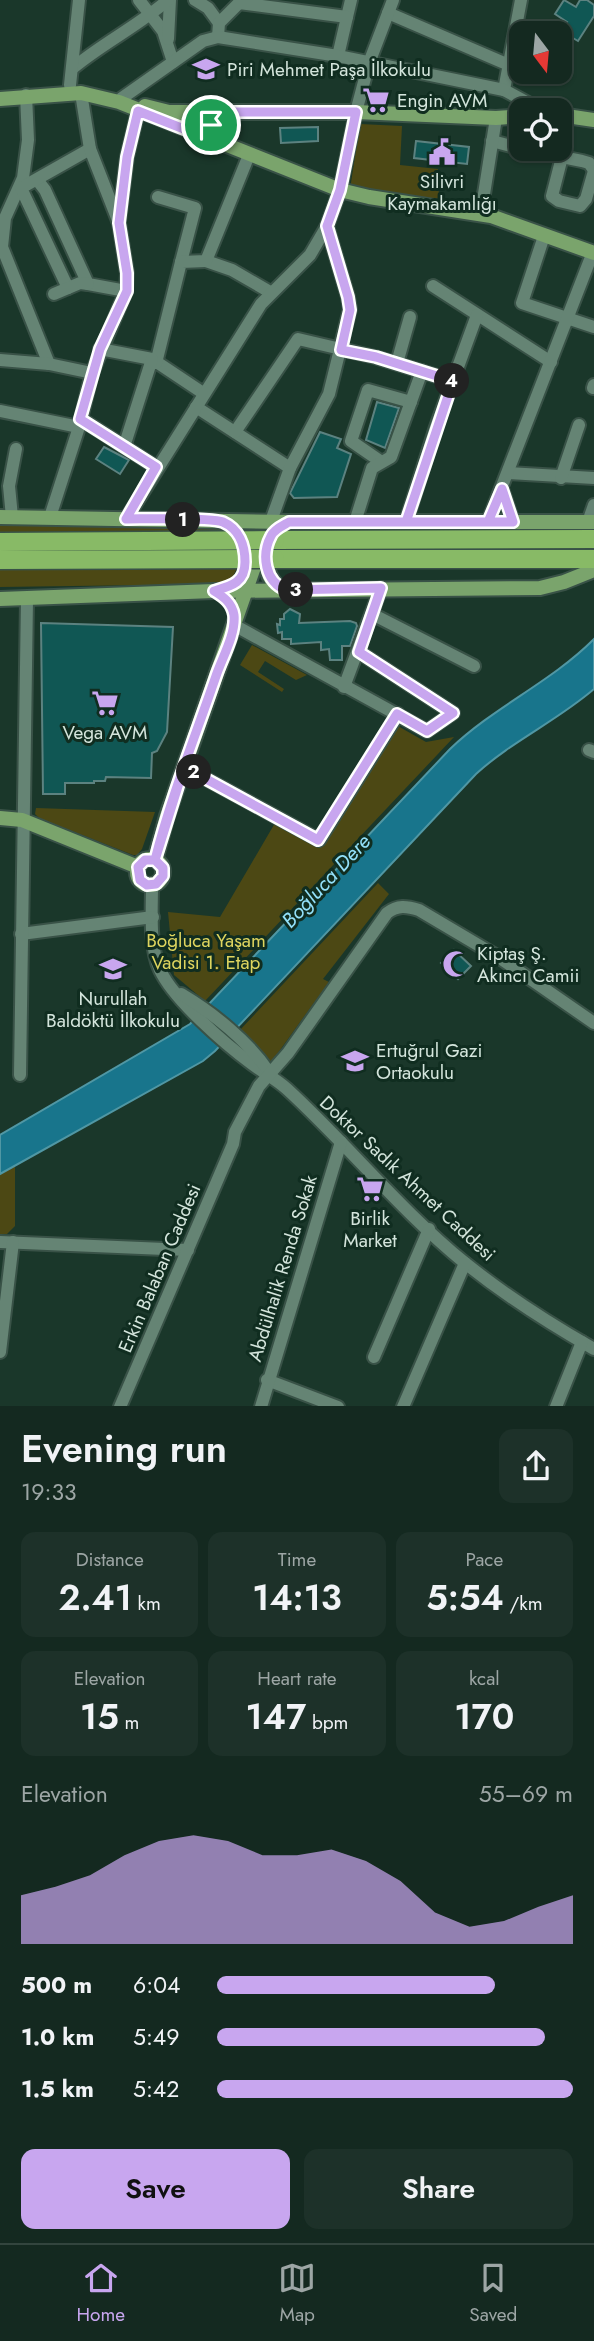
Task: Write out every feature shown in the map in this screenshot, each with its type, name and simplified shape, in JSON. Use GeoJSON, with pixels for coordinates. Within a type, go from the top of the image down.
{"type":"FeatureCollection","features":[{"type":"Feature","properties":{"kind":"highway"},"geometry":{"type":"LineString","coordinates":[[0,542],[275,540],[593,525]]}},
{"type":"Feature","properties":{"kind":"highway"},"geometry":{"type":"LineString","coordinates":[[0,560],[594,559]]}},
{"type":"Feature","properties":{"kind":"main road"},"geometry":{"type":"LineString","coordinates":[[0,89],[75,89],[120,100],[163,115],[192,132],[340,190],[369,197],[481,213],[544,236],[592,249]]}},
{"type":"Feature","properties":{"kind":"main road"},"geometry":{"type":"LineString","coordinates":[[0,99],[75,89]]}},
{"type":"Feature","properties":{"kind":"main road"},"geometry":{"type":"LineString","coordinates":[[120,100],[138,111],[163,115],[194,112],[356,112],[509,117]]}},
{"type":"Feature","properties":{"kind":"main road"},"geometry":{"type":"LineString","coordinates":[[192,132],[200,128],[202,123],[194,112]]}},
{"type":"Feature","properties":{"kind":"main road"},"geometry":{"type":"LineString","coordinates":[[212,140],[211,125],[224,112]]}},
{"type":"Feature","properties":{"kind":"main road"},"geometry":{"type":"LineString","coordinates":[[572,117],[594,120]]}},
{"type":"Feature","properties":{"kind":"main road"},"geometry":{"type":"LineString","coordinates":[[6,510],[50,517],[126,519],[593,525]]}},
{"type":"Feature","properties":{"kind":"main road"},"geometry":{"type":"LineString","coordinates":[[214,591],[237,585],[244,575],[245,562],[239,534],[221,520]]}},
{"type":"Feature","properties":{"kind":"main road"},"geometry":{"type":"LineString","coordinates":[[155,860],[244,591],[271,521]]}},
{"type":"Feature","properties":{"kind":"main road"},"geometry":{"type":"LineString","coordinates":[[286,590],[270,580],[267,553],[271,536],[289,522]]}},
{"type":"Feature","properties":{"kind":"main road"},"geometry":{"type":"LineString","coordinates":[[0,599],[214,591],[540,587],[564,582],[594,570]]}},
{"type":"Feature","properties":{"kind":"main road"},"geometry":{"type":"LineString","coordinates":[[214,591],[226,598],[232,607],[233,625]]}},
{"type":"Feature","properties":{"kind":"main road"},"geometry":{"type":"LineString","coordinates":[[0,818],[22,820],[138,867]]}},
{"type":"Feature","properties":{"kind":"main road"},"geometry":{"type":"LineString","coordinates":[[145,860],[155,860],[161,864],[164,872],[159,882],[152,885],[140,880],[138,867],[145,860]]}},
{"type":"Feature","properties":{"kind":"street"},"geometry":{"type":"LineString","coordinates":[[50,517],[100,349],[127,291],[127,273],[119,223],[90,149],[75,89],[73,68],[79,0]]}},
{"type":"Feature","properties":{"kind":"street"},"geometry":{"type":"LineString","coordinates":[[139,0],[168,43]]}},
{"type":"Feature","properties":{"kind":"street"},"geometry":{"type":"LineString","coordinates":[[73,68],[99,46],[151,15],[169,0]]}},
{"type":"Feature","properties":{"kind":"street"},"geometry":{"type":"LineString","coordinates":[[169,0],[168,43],[173,62]]}},
{"type":"Feature","properties":{"kind":"street"},"geometry":{"type":"LineString","coordinates":[[195,0],[208,8],[218,30]]}},
{"type":"Feature","properties":{"kind":"street"},"geometry":{"type":"LineString","coordinates":[[338,56],[351,0]]}},
{"type":"Feature","properties":{"kind":"street"},"geometry":{"type":"LineString","coordinates":[[516,21],[520,0]]}},
{"type":"Feature","properties":{"kind":"street"},"geometry":{"type":"LineString","coordinates":[[120,100],[218,30],[239,3],[347,17]]}},
{"type":"Feature","properties":{"kind":"street"},"geometry":{"type":"LineString","coordinates":[[126,519],[156,467],[270,292],[287,280],[310,256],[327,226],[340,190],[369,63],[391,6],[509,65],[504,90]]}},
{"type":"Feature","properties":{"kind":"street"},"geometry":{"type":"LineString","coordinates":[[218,30],[504,90],[519,98]]}},
{"type":"Feature","properties":{"kind":"street"},"geometry":{"type":"LineString","coordinates":[[26,95],[27,140],[21,188],[3,219],[2,247],[49,364]]}},
{"type":"Feature","properties":{"kind":"street"},"geometry":{"type":"LineString","coordinates":[[119,223],[127,157],[138,111]]}},
{"type":"Feature","properties":{"kind":"street"},"geometry":{"type":"LineString","coordinates":[[481,213],[495,118]]}},
{"type":"Feature","properties":{"kind":"street"},"geometry":{"type":"LineString","coordinates":[[492,141],[509,146]]}},
{"type":"Feature","properties":{"kind":"street"},"geometry":{"type":"LineString","coordinates":[[21,188],[38,181],[90,149]]}},
{"type":"Feature","properties":{"kind":"street"},"geometry":{"type":"LineString","coordinates":[[206,261],[249,155]]}},
{"type":"Feature","properties":{"kind":"street"},"geometry":{"type":"LineString","coordinates":[[561,161],[552,196],[559,201],[580,206],[586,199],[594,171],[589,163],[572,159]]}},
{"type":"Feature","properties":{"kind":"street"},"geometry":{"type":"LineString","coordinates":[[38,181],[45,190],[88,284]]}},
{"type":"Feature","properties":{"kind":"street"},"geometry":{"type":"LineString","coordinates":[[21,188],[68,288]]}},
{"type":"Feature","properties":{"kind":"street"},"geometry":{"type":"LineString","coordinates":[[124,447],[154,361],[195,208],[158,197]]}},
{"type":"Feature","properties":{"kind":"street"},"geometry":{"type":"LineString","coordinates":[[271,521],[290,468],[329,394],[350,310],[327,226]]}},
{"type":"Feature","properties":{"kind":"street"},"geometry":{"type":"LineString","coordinates":[[544,236],[522,303],[594,327]]}},
{"type":"Feature","properties":{"kind":"street"},"geometry":{"type":"LineString","coordinates":[[488,522],[509,474],[592,249]]}},
{"type":"Feature","properties":{"kind":"street"},"geometry":{"type":"LineString","coordinates":[[181,262],[206,261],[232,270],[270,292]]}},
{"type":"Feature","properties":{"kind":"street"},"geometry":{"type":"LineString","coordinates":[[54,294],[80,283],[127,291]]}},
{"type":"Feature","properties":{"kind":"street"},"geometry":{"type":"LineString","coordinates":[[433,286],[551,362]]}},
{"type":"Feature","properties":{"kind":"street"},"geometry":{"type":"LineString","coordinates":[[406,522],[477,314]]}},
{"type":"Feature","properties":{"kind":"street"},"geometry":{"type":"LineString","coordinates":[[397,363],[410,317]]}},
{"type":"Feature","properties":{"kind":"street"},"geometry":{"type":"LineString","coordinates":[[235,432],[298,339],[397,363],[453,381]]}},
{"type":"Feature","properties":{"kind":"street"},"geometry":{"type":"LineString","coordinates":[[100,349],[154,361],[203,393]]}},
{"type":"Feature","properties":{"kind":"street"},"geometry":{"type":"LineString","coordinates":[[0,360],[49,364],[92,373]]}},
{"type":"Feature","properties":{"kind":"street"},"geometry":{"type":"LineString","coordinates":[[355,522],[372,468],[391,457],[422,371]]}},
{"type":"Feature","properties":{"kind":"street"},"geometry":{"type":"LineString","coordinates":[[380,461],[351,441],[368,390],[411,402]]}},
{"type":"Feature","properties":{"kind":"street"},"geometry":{"type":"LineString","coordinates":[[196,407],[290,468]]}},
{"type":"Feature","properties":{"kind":"street"},"geometry":{"type":"LineString","coordinates":[[0,411],[80,423],[156,467]]}},
{"type":"Feature","properties":{"kind":"street"},"geometry":{"type":"LineString","coordinates":[[561,478],[579,425]]}},
{"type":"Feature","properties":{"kind":"street"},"geometry":{"type":"LineString","coordinates":[[6,510],[16,449]]}},
{"type":"Feature","properties":{"kind":"street"},"geometry":{"type":"LineString","coordinates":[[509,474],[594,478]]}},
{"type":"Feature","properties":{"kind":"street"},"geometry":{"type":"LineString","coordinates":[[502,489],[513,522]]}},
{"type":"Feature","properties":{"kind":"street"},"geometry":{"type":"LineString","coordinates":[[593,525],[594,505]]}},
{"type":"Feature","properties":{"kind":"street"},"geometry":{"type":"LineString","coordinates":[[344,687],[381,588]]}},
{"type":"Feature","properties":{"kind":"street"},"geometry":{"type":"LineString","coordinates":[[20,1075],[27,599]]}},
{"type":"Feature","properties":{"kind":"street"},"geometry":{"type":"LineString","coordinates":[[372,614],[474,666]]}},
{"type":"Feature","properties":{"kind":"street"},"geometry":{"type":"LineString","coordinates":[[233,625],[427,731],[453,713],[359,652]]}},
{"type":"Feature","properties":{"kind":"street"},"geometry":{"type":"LineString","coordinates":[[184,767],[318,840],[397,714]]}},
{"type":"Feature","properties":{"kind":"street"},"geometry":{"type":"LineString","coordinates":[[21,934],[153,917],[152,885]]}},
{"type":"Feature","properties":{"kind":"street","name":"Erkin Balaban Caddesi"},"geometry":{"type":"LineString","coordinates":[[120,1406],[233,1144],[266,1090],[271,1075],[393,908],[405,906],[419,910],[500,958],[594,1023]]}},
{"type":"Feature","properties":{"kind":"street","name":"Doktor Sadık Ahmet Caddesi"},"geometry":{"type":"LineString","coordinates":[[153,917],[159,969],[176,991],[236,1043],[254,1066],[271,1075],[341,1142],[374,1178],[465,1263],[594,1349]]}},
{"type":"Feature","properties":{"kind":"street","name":"Abdülhalik Renda Sokak"},"geometry":{"type":"LineString","coordinates":[[261,1406],[341,1142]]}},
{"type":"Feature","properties":{"kind":"street"},"geometry":{"type":"LineString","coordinates":[[374,1357],[429,1229]]}},
{"type":"Feature","properties":{"kind":"street"},"geometry":{"type":"LineString","coordinates":[[0,1352],[6,1242],[188,1250]]}},
{"type":"Feature","properties":{"kind":"street"},"geometry":{"type":"LineString","coordinates":[[403,1406],[465,1263]]}},
{"type":"Feature","properties":{"kind":"street"},"geometry":{"type":"LineString","coordinates":[[556,1406],[582,1342]]}},
{"type":"Feature","properties":{"kind":"street"},"geometry":{"type":"LineString","coordinates":[[267,1380],[338,1406]]}},
{"type":"Feature","properties":{"kind":"green space"},"geometry":{"type":"Polygon","coordinates":[[[360,124],[402,126],[400,165],[438,169],[439,199],[379,195],[350,189],[360,124]]]}},
{"type":"Feature","properties":{"kind":"green space"},"geometry":{"type":"Polygon","coordinates":[[[0,523],[219,526],[237,543],[238,565],[230,581],[222,584],[0,587],[0,523]]]}},
{"type":"Feature","properties":{"kind":"green space"},"geometry":{"type":"Polygon","coordinates":[[[252,645],[307,675],[296,680],[265,661],[258,672],[284,689],[282,692],[240,665],[252,645]]]}},
{"type":"Feature","properties":{"kind":"green space","name":"Boğluca Yaşam Vadisi 1. Etap"},"geometry":{"type":"Polygon","coordinates":[[[396,725],[426,742],[454,737],[205,1001],[174,975],[168,912],[220,917],[275,823],[321,847],[396,725]]]}},
{"type":"Feature","properties":{"kind":"green space"},"geometry":{"type":"Polygon","coordinates":[[[36,808],[155,812],[142,849],[137,855],[133,855],[39,818],[35,814],[36,808]]]}},
{"type":"Feature","properties":{"kind":"green space"},"geometry":{"type":"Polygon","coordinates":[[[378,883],[389,894],[323,979],[329,982],[270,1064],[239,1031],[378,883]]]}},
{"type":"Feature","properties":{"kind":"green space"},"geometry":{"type":"Polygon","coordinates":[[[15,1166],[15,1226],[7,1234],[0,1234],[0,1174],[15,1166]]]}},
{"type":"Feature","properties":{"kind":"water","name":"Boğluca Dere"},"geometry":{"type":"Polygon","coordinates":[[[594,639],[594,689],[504,751],[476,774],[215,1051],[203,1061],[0,1174],[0,1135],[190,1024],[450,749],[485,720],[559,669],[594,639]]]}},
{"type":"Feature","properties":{"kind":"building"},"geometry":{"type":"Polygon","coordinates":[[[564,0],[576,7],[580,0],[587,0],[594,5],[594,16],[578,41],[572,37],[572,21],[566,21],[555,14],[564,0]]]}},
{"type":"Feature","properties":{"kind":"building"},"geometry":{"type":"Polygon","coordinates":[[[318,127],[318,141],[281,143],[280,128],[318,127]]]}},
{"type":"Feature","properties":{"kind":"building","name":"Silivri Kaymakamlığı"},"geometry":{"type":"Polygon","coordinates":[[[416,141],[469,147],[467,164],[414,158],[416,141]]]}},
{"type":"Feature","properties":{"kind":"building"},"geometry":{"type":"Polygon","coordinates":[[[377,402],[399,408],[385,448],[366,440],[377,402]]]}},
{"type":"Feature","properties":{"kind":"building"},"geometry":{"type":"Polygon","coordinates":[[[320,432],[341,439],[337,448],[351,454],[337,497],[294,498],[290,493],[320,432]]]}},
{"type":"Feature","properties":{"kind":"building"},"geometry":{"type":"Polygon","coordinates":[[[104,447],[129,460],[120,474],[96,459],[104,447]]]}},
{"type":"Feature","properties":{"kind":"building"},"geometry":{"type":"Polygon","coordinates":[[[290,609],[300,614],[299,623],[356,623],[350,646],[342,646],[342,660],[330,660],[329,649],[321,650],[321,642],[291,644],[291,639],[282,639],[282,632],[278,633],[277,624],[280,625],[280,619],[284,619],[284,614],[290,609]]]}},
{"type":"Feature","properties":{"kind":"building","name":"Vega AVM"},"geometry":{"type":"Polygon","coordinates":[[[41,623],[173,627],[167,732],[157,751],[152,753],[151,778],[106,777],[105,781],[94,783],[65,783],[65,794],[43,794],[41,623]]]}},
{"type":"Feature","properties":{"kind":"building","name":"Kiptaş Ş. Akıncı Camii"},"geometry":{"type":"Polygon","coordinates":[[[454,950],[471,966],[458,979],[441,963],[454,950]]]}},
{"type":"Feature","properties":{"kind":"place","name":"Piri Mehmet Paşa İlkokulu"},"geometry":{"type":"Point","coordinates":[206,69]}},
{"type":"Feature","properties":{"kind":"place","name":"Engin AVM"},"geometry":{"type":"Point","coordinates":[376,100]}},
{"type":"Feature","properties":{"kind":"place","name":"Silivri Kaymakamlığı"},"geometry":{"type":"Point","coordinates":[442,152]}},
{"type":"Feature","properties":{"kind":"place","name":"Vega AVM"},"geometry":{"type":"Point","coordinates":[105,703]}},
{"type":"Feature","properties":{"kind":"place","name":"Kiptaş Ş. Akıncı Camii"},"geometry":{"type":"Point","coordinates":[456,964]}},
{"type":"Feature","properties":{"kind":"place","name":"Nurullah Baldöktü İlkokulu"},"geometry":{"type":"Point","coordinates":[113,969]}},
{"type":"Feature","properties":{"kind":"place","name":"Ertuğrul Gazi Ortaokulu"},"geometry":{"type":"Point","coordinates":[355,1061]}},
{"type":"Feature","properties":{"kind":"place","name":"Birlik Market"},"geometry":{"type":"Point","coordinates":[370,1189]}},
{"type":"Feature","properties":{"kind":"route"},"geometry":{"type":"LineString","coordinates":[[211,125],[212,140],[138,111],[127,157],[119,223],[127,273],[127,291],[100,349],[80,419],[156,467],[126,519],[221,520],[239,534],[243,545],[244,575],[237,585],[214,591],[226,598],[232,607],[233,625],[167,816],[155,860],[145,860],[138,867],[138,876],[147,885],[156,884],[163,876],[163,868],[155,860],[184,767],[318,840],[397,714],[427,731],[453,713],[359,652],[381,588],[286,590],[270,580],[267,553],[275,531],[289,522],[488,522],[502,489],[513,522],[488,522],[406,522],[436,427],[453,381],[376,357],[341,350],[350,310],[327,226],[340,190],[356,112],[224,112],[215,118],[211,125]]}}]}
